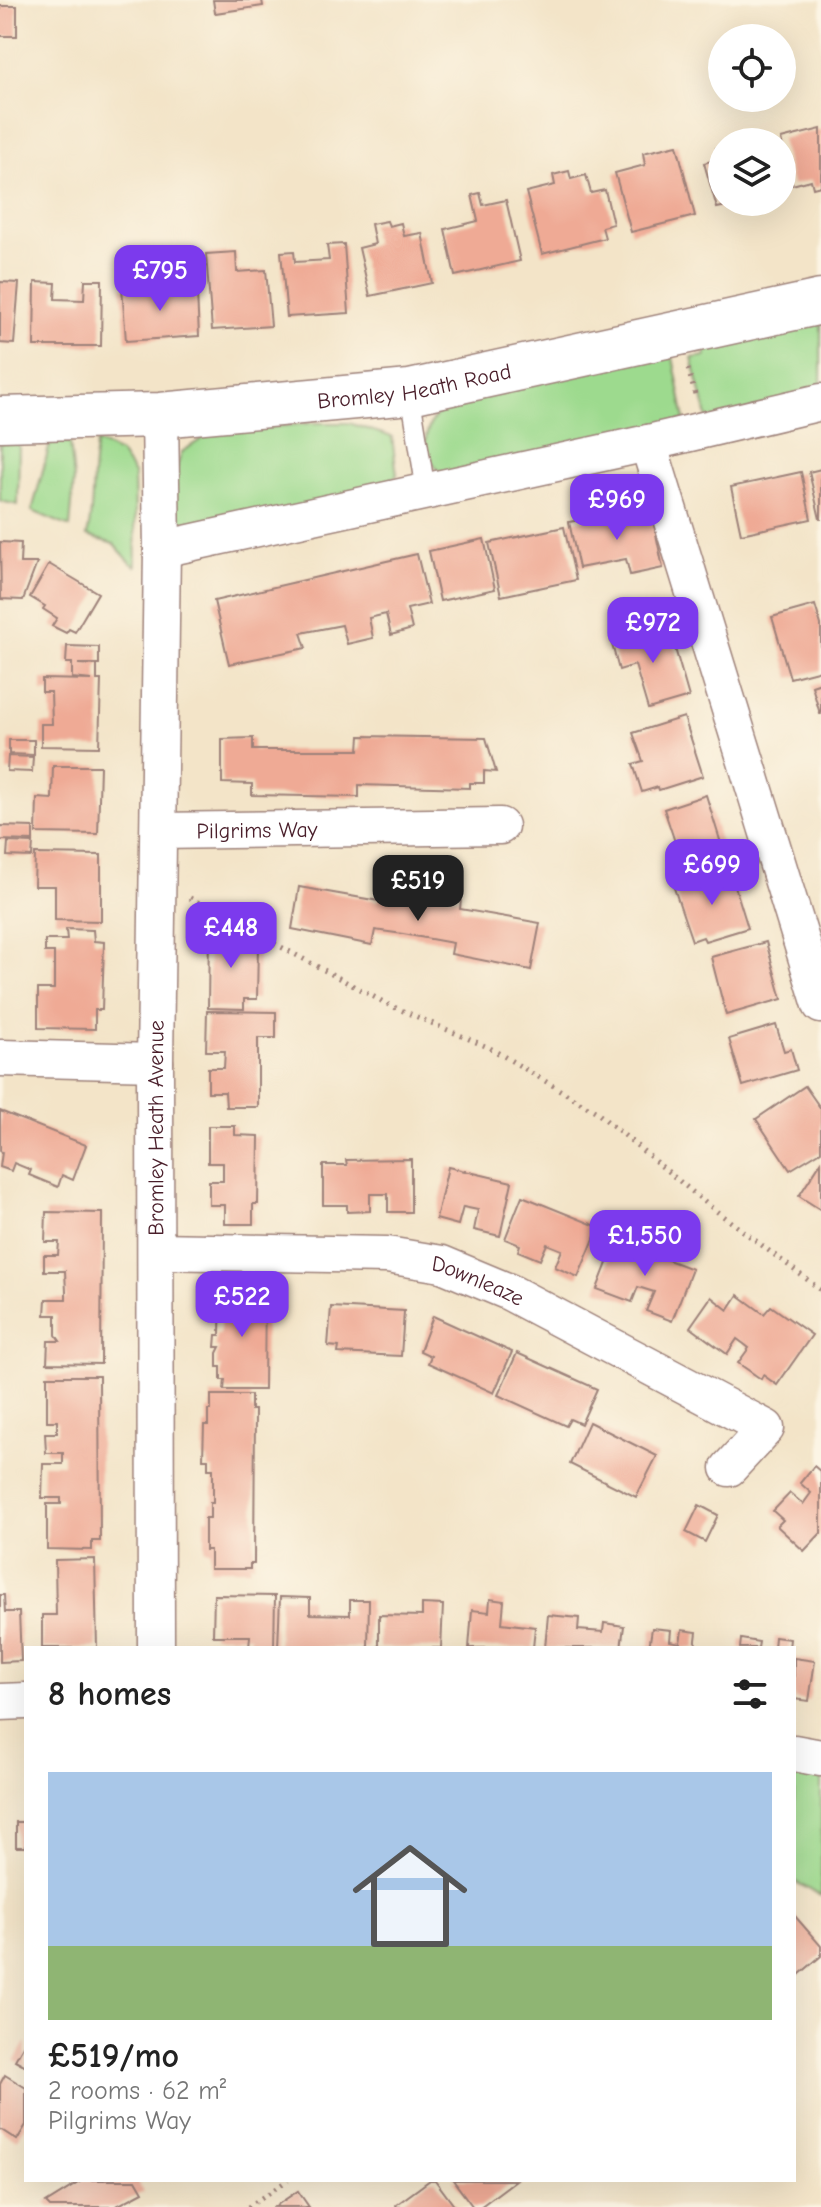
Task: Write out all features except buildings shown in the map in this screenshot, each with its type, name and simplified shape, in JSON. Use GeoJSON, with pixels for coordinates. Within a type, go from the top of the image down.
{"type":"FeatureCollection","features":[{"type":"Feature","properties":{"kind":"main road","name":"Bromley Heath Road"},"geometry":{"type":"LineString","coordinates":[[0,419],[160,415],[410,392],[821,302]]}},
{"type":"Feature","properties":{"kind":"street"},"geometry":{"type":"LineString","coordinates":[[162,549],[821,402]]}},
{"type":"Feature","properties":{"kind":"street","name":"Bromley Heath Avenue"},"geometry":{"type":"LineString","coordinates":[[156,1646],[155,1062],[162,549],[160,415]]}},
{"type":"Feature","properties":{"kind":"street"},"geometry":{"type":"LineString","coordinates":[[648,443],[821,1005]]}},
{"type":"Feature","properties":{"kind":"street","name":"Pilgrims Way"},"geometry":{"type":"LineString","coordinates":[[159,831],[500,826]]}},
{"type":"Feature","properties":{"kind":"street"},"geometry":{"type":"LineString","coordinates":[[0,1058],[155,1062]]}},
{"type":"Feature","properties":{"kind":"street","name":"Downleaze"},"geometry":{"type":"LineString","coordinates":[[156,1251],[387,1255],[442,1264],[509,1292],[775,1418],[729,1468]]}},
{"type":"Feature","properties":{"kind":"street"},"geometry":{"type":"LineString","coordinates":[[0,1702],[24,1701]]}},
{"type":"Feature","properties":{"kind":"street"},"geometry":{"type":"LineString","coordinates":[[796,1753],[821,1758]]}},
{"type":"Feature","properties":{"kind":"lane"},"geometry":{"type":"LineString","coordinates":[[410,392],[426,491]]}},
{"type":"Feature","properties":{"kind":"path"},"geometry":{"type":"LineString","coordinates":[[678,333],[705,429]]}},
{"type":"Feature","properties":{"kind":"path"},"geometry":{"type":"LineString","coordinates":[[159,885],[189,897],[389,1005],[490,1048],[595,1111],[707,1204],[821,1290]]}},
{"type":"Feature","properties":{"kind":"path"},"geometry":{"type":"LineString","coordinates":[[248,2207],[285,2182]]}},
{"type":"Feature","properties":{"kind":"green space"},"geometry":{"type":"Polygon","coordinates":[[[821,317],[821,391],[708,421],[692,358],[706,356],[703,344],[821,317]]]}},
{"type":"Feature","properties":{"kind":"green space"},"geometry":{"type":"Polygon","coordinates":[[[672,352],[685,420],[442,474],[426,450],[426,436],[432,421],[456,400],[672,352]]]}},
{"type":"Feature","properties":{"kind":"green space"},"geometry":{"type":"Polygon","coordinates":[[[312,423],[349,423],[392,437],[397,475],[370,494],[189,533],[171,518],[170,486],[182,452],[211,433],[312,423]]]}},
{"type":"Feature","properties":{"kind":"green space"},"geometry":{"type":"Polygon","coordinates":[[[70,442],[74,480],[70,527],[32,511],[50,444],[70,442]]]}},
{"type":"Feature","properties":{"kind":"green space"},"geometry":{"type":"Polygon","coordinates":[[[97,442],[120,453],[134,474],[136,566],[114,544],[87,536],[97,442]]]}},
{"type":"Feature","properties":{"kind":"green space"},"geometry":{"type":"Polygon","coordinates":[[[0,443],[19,443],[18,505],[0,501],[0,443]]]}},
{"type":"Feature","properties":{"kind":"green space"},"geometry":{"type":"Polygon","coordinates":[[[796,1774],[821,1778],[821,1896],[796,1882],[796,1774]]]}}]}
